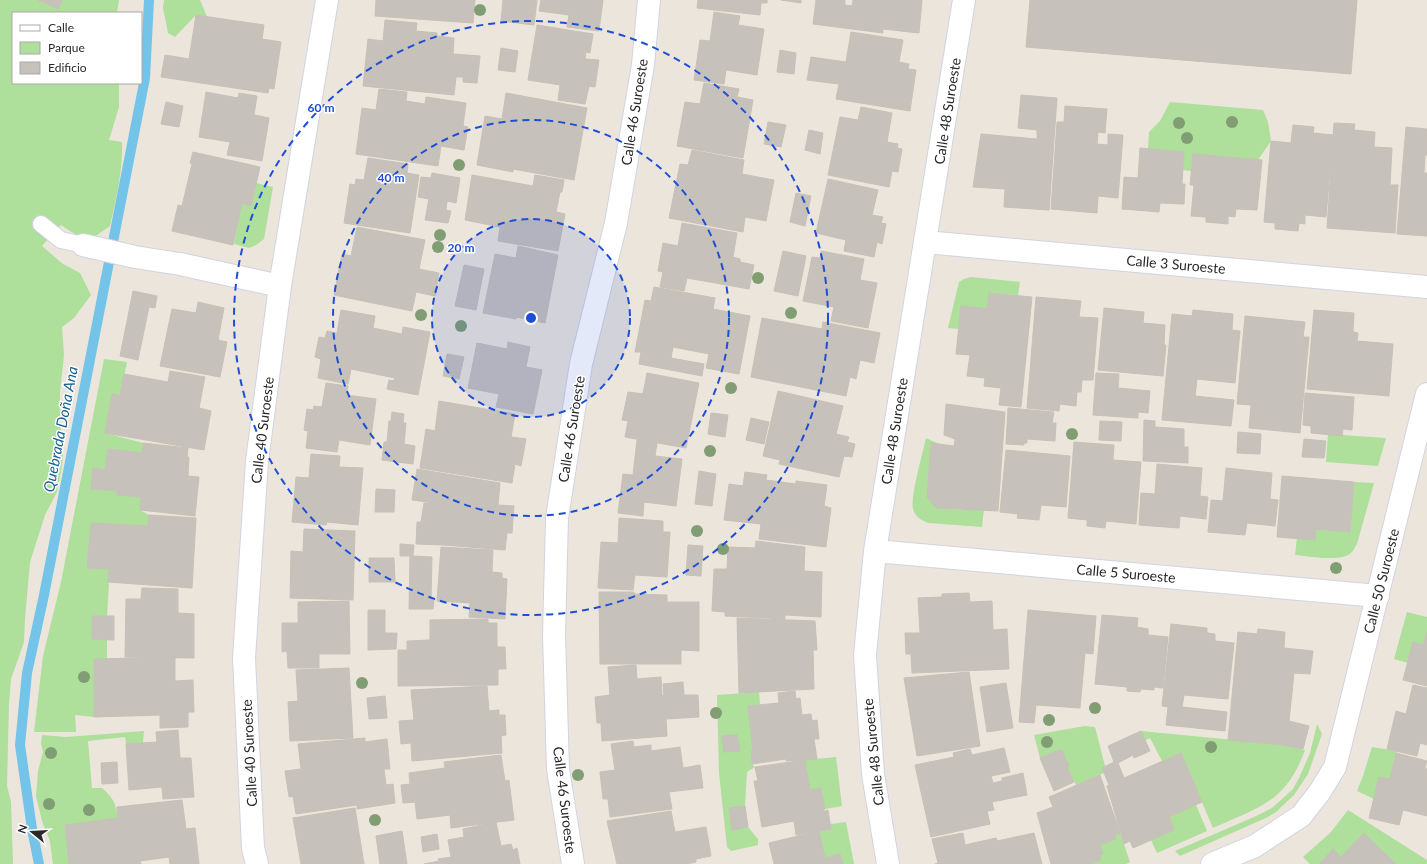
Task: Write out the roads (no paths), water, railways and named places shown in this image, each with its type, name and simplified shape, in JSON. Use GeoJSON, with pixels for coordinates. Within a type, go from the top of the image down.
{"type":"FeatureCollection","features":[{"type":"Feature","properties":{"kind":"street","name":"Calle 40 Suroeste"},"geometry":{"type":"LineString","coordinates":[[256,864],[253,848],[244,658],[257,461],[280,286],[327,0]]}},
{"type":"Feature","properties":{"kind":"street","name":"Calle 46 Suroeste"},"geometry":{"type":"LineString","coordinates":[[573,864],[558,769],[554,635],[557,518],[581,364],[616,223],[643,65],[649,0]]}},
{"type":"Feature","properties":{"kind":"street","name":"Calle 48 Suroeste"},"geometry":{"type":"LineString","coordinates":[[888,864],[873,774],[865,655],[875,551],[964,0]]}},
{"type":"Feature","properties":{"kind":"street","name":"Calle 3 Suroeste"},"geometry":{"type":"LineString","coordinates":[[925,242],[1427,286]]}},
{"type":"Feature","properties":{"kind":"street"},"geometry":{"type":"LineString","coordinates":[[83,245],[280,286]]}},
{"type":"Feature","properties":{"kind":"street","name":"Calle 50 Suroeste"},"geometry":{"type":"LineString","coordinates":[[1212,864],[1255,846],[1301,816],[1319,793],[1335,767],[1427,394]]}},
{"type":"Feature","properties":{"kind":"street","name":"Calle 5 Suroeste"},"geometry":{"type":"LineString","coordinates":[[875,551],[1378,596]]}},
{"type":"Feature","properties":{"kind":"lane"},"geometry":{"type":"LineString","coordinates":[[41,224],[62,240],[83,245]]}},
{"type":"Feature","properties":{"kind":"waterway","name":"Quebrada Doña Ana"},"geometry":{"type":"LineString","coordinates":[[39,864],[32,829],[20,745],[27,673],[44,595],[145,78],[149,0]]}}]}
